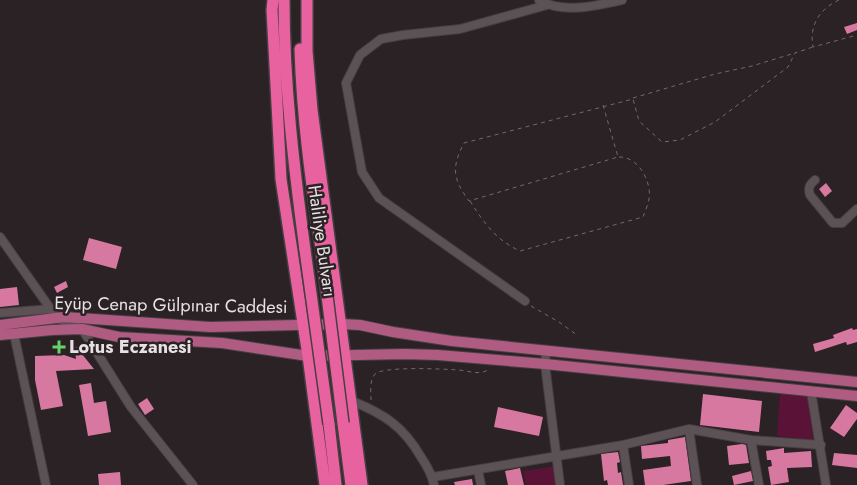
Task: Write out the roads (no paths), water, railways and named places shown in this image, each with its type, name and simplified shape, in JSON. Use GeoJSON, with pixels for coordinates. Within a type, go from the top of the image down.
{"type":"FeatureCollection","features":[{"type":"Feature","properties":{"kind":"highway"},"geometry":{"type":"LineString","coordinates":[[273,0],[281,179],[308,356],[325,485]]}},
{"type":"Feature","properties":{"kind":"highway","name":"Haliliye Bulvarı"},"geometry":{"type":"LineString","coordinates":[[284,0],[287,97],[293,158],[336,485]]}},
{"type":"Feature","properties":{"kind":"highway","name":"Haliliye Bulvarı"},"geometry":{"type":"LineString","coordinates":[[300,0],[301,97],[351,485]]}},
{"type":"Feature","properties":{"kind":"highway"},"geometry":{"type":"LineString","coordinates":[[307,0],[307,51],[312,110],[362,485]]}},
{"type":"Feature","properties":{"kind":"main road","name":"Eyüp Cenap Gülpınar Caddesi"},"geometry":{"type":"LineString","coordinates":[[0,324],[54,313],[210,326],[360,325],[452,341],[857,382]]}},
{"type":"Feature","properties":{"kind":"main road"},"geometry":{"type":"LineString","coordinates":[[0,335],[82,329],[119,337],[222,343],[308,356],[405,354],[495,360],[857,396]]}},
{"type":"Feature","properties":{"kind":"street"},"geometry":{"type":"LineString","coordinates":[[540,0],[547,4],[571,8],[622,0]]}},
{"type":"Feature","properties":{"kind":"street"},"geometry":{"type":"LineString","coordinates":[[524,301],[379,198],[362,172],[346,83],[360,55],[381,39],[460,30],[547,4]]}},
{"type":"Feature","properties":{"kind":"street"},"geometry":{"type":"LineString","coordinates":[[815,180],[810,184],[808,190],[810,195],[833,223],[842,224],[857,209]]}},
{"type":"Feature","properties":{"kind":"street"},"geometry":{"type":"LineString","coordinates":[[0,237],[54,313],[82,329],[132,407],[193,485]]}},
{"type":"Feature","properties":{"kind":"street"},"geometry":{"type":"LineString","coordinates":[[0,314],[54,313]]}},
{"type":"Feature","properties":{"kind":"street"},"geometry":{"type":"LineString","coordinates":[[14,334],[46,485]]}},
{"type":"Feature","properties":{"kind":"street"},"geometry":{"type":"LineString","coordinates":[[546,351],[545,364],[560,485]]}},
{"type":"Feature","properties":{"kind":"street"},"geometry":{"type":"LineString","coordinates":[[811,391],[826,485]]}},
{"type":"Feature","properties":{"kind":"street"},"geometry":{"type":"LineString","coordinates":[[352,401],[373,409],[388,418],[404,432],[415,446],[433,481],[478,470],[624,445],[689,430],[750,440],[821,445]]}},
{"type":"Feature","properties":{"kind":"street"},"geometry":{"type":"LineString","coordinates":[[689,430],[697,485]]}},
{"type":"Feature","properties":{"kind":"street"},"geometry":{"type":"LineString","coordinates":[[750,440],[759,485]]}},
{"type":"Feature","properties":{"kind":"street"},"geometry":{"type":"LineString","coordinates":[[624,445],[629,485]]}},
{"type":"Feature","properties":{"kind":"street"},"geometry":{"type":"LineString","coordinates":[[478,470],[481,485]]}},
{"type":"Feature","properties":{"kind":"place","name":"Lotus Eczanesi"},"geometry":{"type":"Point","coordinates":[59,347]}}]}
